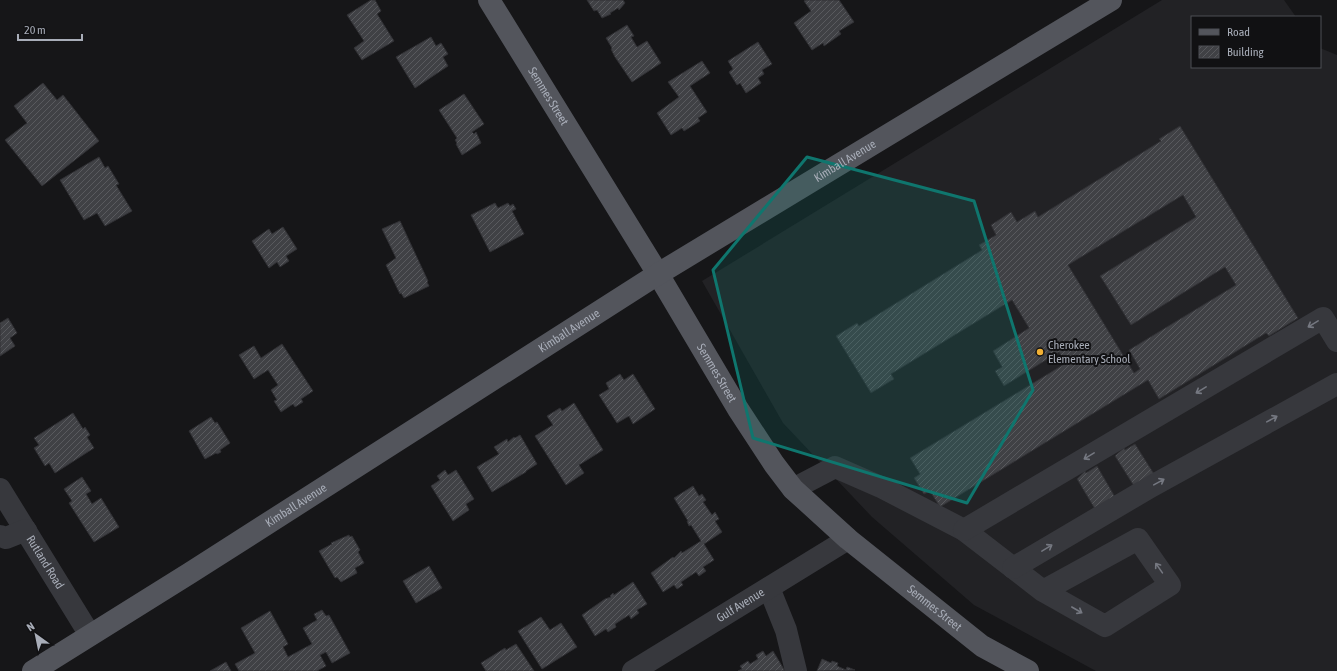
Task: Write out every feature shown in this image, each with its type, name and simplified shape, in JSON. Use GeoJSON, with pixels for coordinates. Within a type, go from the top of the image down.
{"type":"FeatureCollection","features":[{"type":"Feature","properties":{"kind":"main road","name":"Semmes Street"},"geometry":{"type":"LineString","coordinates":[[488,0],[658,274],[738,409],[774,464],[793,489],[848,539],[982,646],[1028,671]]}},
{"type":"Feature","properties":{"kind":"main road","name":"Kimball Avenue"},"geometry":{"type":"LineString","coordinates":[[33,671],[658,274],[1111,0]]}},
{"type":"Feature","properties":{"kind":"street"},"geometry":{"type":"LineString","coordinates":[[964,530],[1323,318],[1337,341]]}},
{"type":"Feature","properties":{"kind":"street"},"geometry":{"type":"LineString","coordinates":[[1013,568],[1152,486],[1337,384]]}},
{"type":"Feature","properties":{"kind":"street"},"geometry":{"type":"LineString","coordinates":[[793,489],[835,467],[883,488],[964,530],[1043,591],[1105,626],[1170,585],[1138,539],[1043,591]]}},
{"type":"Feature","properties":{"kind":"street","name":"Rutland Road"},"geometry":{"type":"LineString","coordinates":[[0,489],[90,635]]}},
{"type":"Feature","properties":{"kind":"street"},"geometry":{"type":"LineString","coordinates":[[0,536],[6,538],[26,530]]}},
{"type":"Feature","properties":{"kind":"street","name":"Gulf Avenue"},"geometry":{"type":"LineString","coordinates":[[633,671],[848,539]]}},
{"type":"Feature","properties":{"kind":"street"},"geometry":{"type":"LineString","coordinates":[[768,588],[786,630],[796,671]]}},
{"type":"Feature","properties":{"kind":"highlighted area"},"geometry":{"type":"Polygon","coordinates":[[[807,157],[974,201],[1033,390],[967,503],[753,438],[713,270],[807,157]]]}},
{"type":"Feature","properties":{"kind":"shaded area","name":"Cherokee Elementary School"},"geometry":{"type":"Polygon","coordinates":[[[1162,0],[1284,0],[1295,16],[1191,16],[1191,68],[1321,68],[1321,48],[1337,55],[1337,671],[1096,671],[974,605],[872,517],[783,423],[702,281],[1162,0]]]}},
{"type":"Feature","properties":{"kind":"building"},"geometry":{"type":"Polygon","coordinates":[[[371,0],[375,0],[381,11],[377,14],[394,41],[362,60],[354,48],[364,41],[347,15],[371,0]]]}},
{"type":"Feature","properties":{"kind":"building"},"geometry":{"type":"Polygon","coordinates":[[[587,0],[623,0],[625,3],[619,10],[618,8],[610,13],[611,14],[602,18],[597,10],[594,11],[587,0]]]}},
{"type":"Feature","properties":{"kind":"building"},"geometry":{"type":"Polygon","coordinates":[[[839,0],[854,22],[839,31],[841,34],[824,46],[823,43],[812,50],[794,23],[811,11],[804,1],[839,0]]]}},
{"type":"Feature","properties":{"kind":"building"},"geometry":{"type":"Polygon","coordinates":[[[627,25],[634,36],[631,37],[637,47],[647,41],[661,63],[632,82],[615,57],[606,38],[627,25]]]}},
{"type":"Feature","properties":{"kind":"building"},"geometry":{"type":"Polygon","coordinates":[[[431,37],[436,46],[441,43],[448,54],[443,57],[448,66],[415,88],[396,57],[431,37]]]}},
{"type":"Feature","properties":{"kind":"building"},"geometry":{"type":"Polygon","coordinates":[[[758,42],[772,64],[762,70],[764,74],[758,78],[761,83],[746,93],[740,83],[737,85],[729,72],[733,69],[728,61],[758,42]]]}},
{"type":"Feature","properties":{"kind":"building"},"geometry":{"type":"Polygon","coordinates":[[[702,61],[710,73],[690,86],[707,112],[698,118],[700,121],[684,131],[682,128],[671,135],[657,113],[679,97],[668,82],[702,61]]]}},
{"type":"Feature","properties":{"kind":"building"},"geometry":{"type":"Polygon","coordinates":[[[43,83],[57,100],[63,95],[99,141],[42,186],[5,140],[27,123],[14,106],[43,83]]]}},
{"type":"Feature","properties":{"kind":"building"},"geometry":{"type":"Polygon","coordinates":[[[464,94],[484,124],[472,132],[474,134],[476,132],[481,143],[462,155],[456,144],[457,143],[455,140],[457,138],[439,110],[464,94]]]}},
{"type":"Feature","properties":{"kind":"building"},"geometry":{"type":"Polygon","coordinates":[[[1180,126],[1298,318],[1269,336],[1266,333],[1159,399],[1148,380],[940,507],[930,491],[924,494],[914,478],[920,474],[910,458],[1066,363],[1059,352],[1004,386],[995,371],[1002,367],[993,351],[1029,328],[1012,300],[891,374],[894,379],[871,393],[836,336],[857,323],[859,326],[982,250],[979,245],[996,235],[991,225],[1011,212],[1017,222],[1035,211],[1038,217],[1161,141],[1159,139],[1180,126]],[[1183,195],[1068,265],[1134,373],[1140,369],[1129,350],[1236,285],[1225,267],[1131,325],[1100,276],[1196,217],[1183,195]]]}},
{"type":"Feature","properties":{"kind":"building"},"geometry":{"type":"Polygon","coordinates":[[[99,157],[105,168],[108,166],[119,184],[116,185],[132,211],[105,226],[97,213],[84,220],[60,180],[99,157]]]}},
{"type":"Feature","properties":{"kind":"building"},"geometry":{"type":"Polygon","coordinates":[[[495,203],[498,208],[508,203],[510,206],[513,204],[516,209],[512,211],[524,234],[490,252],[471,215],[495,203]]]}},
{"type":"Feature","properties":{"kind":"building"},"geometry":{"type":"Polygon","coordinates":[[[400,221],[429,286],[404,298],[401,293],[400,294],[386,265],[396,258],[382,229],[400,221]]]}},
{"type":"Feature","properties":{"kind":"building"},"geometry":{"type":"Polygon","coordinates":[[[283,227],[297,249],[286,256],[289,261],[280,267],[277,262],[269,268],[252,241],[269,229],[272,234],[283,227]]]}},
{"type":"Feature","properties":{"kind":"building"},"geometry":{"type":"Polygon","coordinates":[[[8,318],[17,333],[10,338],[15,346],[0,356],[0,323],[8,318]]]}},
{"type":"Feature","properties":{"kind":"building"},"geometry":{"type":"Polygon","coordinates":[[[282,344],[313,391],[301,399],[303,402],[295,407],[293,404],[281,412],[274,401],[277,400],[271,390],[278,385],[268,370],[254,379],[239,355],[254,346],[261,358],[282,344]]]}},
{"type":"Feature","properties":{"kind":"building"},"geometry":{"type":"Polygon","coordinates":[[[620,374],[624,380],[633,374],[655,409],[633,424],[629,416],[617,423],[599,395],[609,389],[606,383],[620,374]]]}},
{"type":"Feature","properties":{"kind":"building"},"geometry":{"type":"Polygon","coordinates":[[[574,403],[603,450],[579,465],[584,473],[566,485],[535,436],[553,425],[547,416],[560,408],[562,411],[574,403]]]}},
{"type":"Feature","properties":{"kind":"building"},"geometry":{"type":"Polygon","coordinates":[[[73,413],[83,429],[85,427],[90,435],[87,437],[94,448],[55,473],[49,463],[45,466],[34,448],[39,445],[34,438],[73,413]]]}},
{"type":"Feature","properties":{"kind":"building"},"geometry":{"type":"Polygon","coordinates":[[[211,417],[215,423],[217,422],[230,443],[220,450],[221,452],[205,459],[189,431],[211,417]]]}},
{"type":"Feature","properties":{"kind":"building"},"geometry":{"type":"Polygon","coordinates":[[[520,435],[537,464],[492,492],[477,467],[499,454],[494,447],[507,439],[508,442],[514,437],[515,438],[520,435]]]}},
{"type":"Feature","properties":{"kind":"building"},"geometry":{"type":"Polygon","coordinates":[[[1135,444],[1154,474],[1134,486],[1115,456],[1124,448],[1125,450],[1135,444]]]}},
{"type":"Feature","properties":{"kind":"building"},"geometry":{"type":"Polygon","coordinates":[[[1097,466],[1115,497],[1095,509],[1077,479],[1085,471],[1086,473],[1097,466]]]}},
{"type":"Feature","properties":{"kind":"building"},"geometry":{"type":"Polygon","coordinates":[[[445,470],[448,475],[456,470],[474,499],[466,504],[469,510],[453,521],[431,486],[440,480],[437,476],[445,470]]]}},
{"type":"Feature","properties":{"kind":"building"},"geometry":{"type":"Polygon","coordinates":[[[82,477],[91,491],[86,494],[92,504],[101,498],[119,527],[94,542],[69,503],[72,501],[64,489],[82,477]]]}},
{"type":"Feature","properties":{"kind":"building"},"geometry":{"type":"Polygon","coordinates":[[[693,486],[699,496],[702,494],[706,500],[703,502],[712,515],[715,512],[719,519],[715,521],[722,532],[704,544],[714,560],[703,567],[706,571],[699,576],[696,572],[681,582],[683,585],[677,589],[674,585],[663,592],[651,573],[673,557],[674,558],[681,551],[682,553],[701,541],[691,525],[689,526],[688,521],[674,498],[693,486]]]}},
{"type":"Feature","properties":{"kind":"building"},"geometry":{"type":"Polygon","coordinates":[[[349,535],[350,537],[352,536],[360,550],[358,552],[364,563],[355,568],[357,573],[341,582],[337,577],[335,578],[319,551],[332,544],[331,543],[349,535]]]}},
{"type":"Feature","properties":{"kind":"building"},"geometry":{"type":"Polygon","coordinates":[[[429,566],[442,588],[416,603],[403,581],[429,566]]]}},
{"type":"Feature","properties":{"kind":"building"},"geometry":{"type":"Polygon","coordinates":[[[633,582],[647,604],[637,610],[639,613],[631,619],[629,615],[615,624],[616,627],[608,632],[606,629],[595,636],[582,615],[605,599],[611,597],[610,596],[613,593],[614,595],[633,582]]]}},
{"type":"Feature","properties":{"kind":"building"},"geometry":{"type":"Polygon","coordinates":[[[322,610],[326,616],[329,615],[350,653],[332,663],[326,652],[320,655],[326,666],[317,671],[239,671],[235,664],[255,653],[241,628],[270,611],[288,644],[283,647],[288,657],[312,644],[303,628],[317,620],[314,614],[322,610]]]}},
{"type":"Feature","properties":{"kind":"building"},"geometry":{"type":"Polygon","coordinates":[[[541,617],[550,630],[561,623],[577,647],[542,669],[518,631],[541,617]]]}},
{"type":"Feature","properties":{"kind":"building"},"geometry":{"type":"Polygon","coordinates":[[[516,644],[534,671],[486,671],[481,663],[505,648],[506,650],[516,644]]]}},
{"type":"Feature","properties":{"kind":"building"},"geometry":{"type":"Polygon","coordinates":[[[763,651],[766,656],[773,651],[785,671],[738,671],[742,669],[740,666],[748,661],[750,664],[758,659],[756,655],[763,651]]]}},
{"type":"Feature","properties":{"kind":"building"},"geometry":{"type":"Polygon","coordinates":[[[822,659],[831,663],[832,661],[838,663],[837,666],[846,670],[847,667],[855,670],[817,671],[822,659]]]}},
{"type":"Feature","properties":{"kind":"building"},"geometry":{"type":"Polygon","coordinates":[[[226,662],[231,671],[210,671],[226,662]]]}},
{"type":"Feature","properties":{"kind":"place","name":"Cherokee Elementary School"},"geometry":{"type":"Point","coordinates":[1040,352]}}]}
